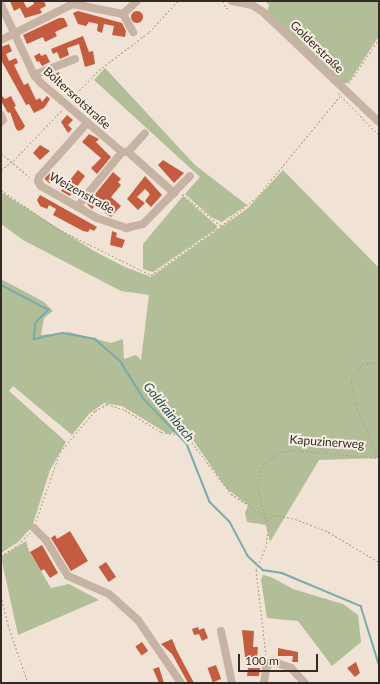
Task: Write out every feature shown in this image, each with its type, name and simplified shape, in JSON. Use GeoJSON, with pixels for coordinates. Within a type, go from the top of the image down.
{"type":"FeatureCollection","features":[{"type":"Feature","properties":{"kind":"street"},"geometry":{"type":"LineString","coordinates":[[123,14],[138,1]]}},
{"type":"Feature","properties":{"kind":"street"},"geometry":{"type":"LineString","coordinates":[[1,40],[73,3],[123,14],[133,32]]}},
{"type":"Feature","properties":{"kind":"street","name":"Golderstraße"},"geometry":{"type":"LineString","coordinates":[[233,4],[252,5],[263,12],[342,93],[379,122]]}},
{"type":"Feature","properties":{"kind":"street","name":"Boltersrotstraße"},"geometry":{"type":"LineString","coordinates":[[1,5],[34,75],[87,123],[176,192]]}},
{"type":"Feature","properties":{"kind":"street"},"geometry":{"type":"LineString","coordinates":[[34,75],[75,59]]}},
{"type":"Feature","properties":{"kind":"street"},"geometry":{"type":"LineString","coordinates":[[1,115],[3,120],[1,122]]}},
{"type":"Feature","properties":{"kind":"street","name":"Weizenstraße"},"geometry":{"type":"LineString","coordinates":[[87,123],[39,177],[38,181],[41,186],[108,223],[134,228],[143,224],[190,176]]}},
{"type":"Feature","properties":{"kind":"street"},"geometry":{"type":"LineString","coordinates":[[77,207],[125,152],[145,133]]}},
{"type":"Feature","properties":{"kind":"street"},"geometry":{"type":"LineString","coordinates":[[34,528],[46,540],[68,576],[109,594],[146,628],[181,683]]}},
{"type":"Feature","properties":{"kind":"street"},"geometry":{"type":"LineString","coordinates":[[220,631],[232,683]]}},
{"type":"Feature","properties":{"kind":"street"},"geometry":{"type":"LineString","coordinates":[[264,683],[269,663],[275,661],[291,668],[305,683]]}},
{"type":"Feature","properties":{"kind":"path"},"geometry":{"type":"LineString","coordinates":[[2,171],[99,70],[149,32],[178,1]]}},
{"type":"Feature","properties":{"kind":"path"},"geometry":{"type":"LineString","coordinates":[[223,1],[226,8],[233,4]]}},
{"type":"Feature","properties":{"kind":"path"},"geometry":{"type":"LineString","coordinates":[[1,190],[58,229],[104,254],[151,275],[221,226],[269,185],[342,93],[379,39]]}},
{"type":"Feature","properties":{"kind":"path"},"geometry":{"type":"LineString","coordinates":[[336,88],[379,135]]}},
{"type":"Feature","properties":{"kind":"path","name":"Weizenstraße"},"geometry":{"type":"LineString","coordinates":[[1,153],[38,181]]}},
{"type":"Feature","properties":{"kind":"path"},"geometry":{"type":"LineString","coordinates":[[176,192],[221,226]]}},
{"type":"Feature","properties":{"kind":"path"},"geometry":{"type":"LineString","coordinates":[[379,362],[362,364],[351,380],[355,402],[379,458]]}},
{"type":"Feature","properties":{"kind":"path"},"geometry":{"type":"LineString","coordinates":[[1,556],[15,547],[34,528],[60,452],[102,405],[126,410],[161,432],[171,435],[181,434],[191,440],[217,479],[231,494],[264,515]]}},
{"type":"Feature","properties":{"kind":"path","name":"Kapuzinerweg"},"geometry":{"type":"LineString","coordinates":[[269,663],[257,594],[256,570],[266,547],[266,520],[257,484],[263,464],[279,452],[313,451],[379,458]]}},
{"type":"Feature","properties":{"kind":"path"},"geometry":{"type":"LineString","coordinates":[[266,520],[275,515],[295,519],[325,530],[379,562]]}},
{"type":"Feature","properties":{"kind":"path"},"geometry":{"type":"LineString","coordinates":[[1,596],[8,625],[28,683]]}},
{"type":"Feature","properties":{"kind":"green space"},"geometry":{"type":"Polygon","coordinates":[[[265,1],[379,1],[379,36],[349,82],[344,84],[267,12],[269,5],[265,1]]]}},
{"type":"Feature","properties":{"kind":"green space"},"geometry":{"type":"Polygon","coordinates":[[[105,68],[195,165],[247,205],[222,222],[211,217],[185,194],[200,177],[94,80],[105,68]]]}},
{"type":"Feature","properties":{"kind":"green space"},"geometry":{"type":"Polygon","coordinates":[[[283,170],[379,268],[379,458],[319,460],[270,542],[266,525],[247,522],[245,513],[248,505],[227,489],[193,440],[186,434],[176,432],[168,434],[122,406],[104,403],[89,414],[72,435],[13,386],[9,391],[66,442],[50,470],[32,527],[18,542],[1,553],[1,279],[44,302],[53,311],[44,318],[41,335],[69,332],[111,343],[123,339],[124,359],[136,355],[141,360],[149,295],[121,291],[23,240],[1,224],[1,192],[94,251],[125,267],[151,277],[248,208],[283,170]]]}},
{"type":"Feature","properties":{"kind":"green space"},"geometry":{"type":"Polygon","coordinates":[[[183,196],[217,226],[216,229],[153,272],[143,269],[143,244],[183,196]]]}},
{"type":"Feature","properties":{"kind":"green space"},"geometry":{"type":"Polygon","coordinates":[[[26,541],[29,551],[51,588],[69,584],[99,600],[18,635],[1,557],[26,541]]]}},
{"type":"Feature","properties":{"kind":"green space"},"geometry":{"type":"Polygon","coordinates":[[[263,575],[271,577],[293,589],[343,604],[358,615],[361,642],[332,666],[298,621],[267,618],[261,580],[263,575]]]}},
{"type":"Feature","properties":{"kind":"building"},"geometry":{"type":"Polygon","coordinates":[[[10,1],[23,1],[27,8],[34,4],[33,1],[44,1],[46,6],[40,9],[42,13],[25,18],[20,8],[14,11],[10,1]]]}},
{"type":"Feature","properties":{"kind":"building"},"geometry":{"type":"Polygon","coordinates":[[[78,11],[122,23],[126,31],[125,37],[112,35],[114,26],[104,24],[102,33],[97,31],[98,24],[89,22],[86,26],[78,24],[73,13],[78,11]]]}},
{"type":"Feature","properties":{"kind":"building"},"geometry":{"type":"Polygon","coordinates":[[[137,11],[141,13],[143,17],[141,21],[137,23],[133,21],[131,17],[133,13],[137,11]]]}},
{"type":"Feature","properties":{"kind":"building"},"geometry":{"type":"Polygon","coordinates":[[[59,18],[64,18],[68,26],[55,32],[57,36],[45,42],[43,37],[27,44],[23,35],[59,18]]]}},
{"type":"Feature","properties":{"kind":"building"},"geometry":{"type":"Polygon","coordinates":[[[83,36],[89,52],[93,51],[95,64],[85,67],[79,44],[67,48],[69,55],[60,59],[57,52],[53,54],[51,49],[83,36]]]}},
{"type":"Feature","properties":{"kind":"building"},"geometry":{"type":"Polygon","coordinates":[[[9,44],[12,51],[6,54],[9,61],[16,58],[18,63],[14,65],[24,85],[28,83],[36,100],[40,98],[42,102],[47,96],[50,99],[44,108],[34,113],[29,104],[26,105],[1,60],[1,47],[9,44]]]}},
{"type":"Feature","properties":{"kind":"building"},"geometry":{"type":"Polygon","coordinates":[[[40,53],[41,56],[46,54],[50,62],[42,66],[39,61],[37,62],[34,56],[40,53]]]}},
{"type":"Feature","properties":{"kind":"building"},"geometry":{"type":"Polygon","coordinates":[[[59,72],[63,81],[54,85],[50,76],[59,72]]]}},
{"type":"Feature","properties":{"kind":"building"},"geometry":{"type":"Polygon","coordinates":[[[1,95],[5,99],[11,96],[16,106],[14,107],[25,126],[23,129],[19,131],[16,129],[10,112],[8,113],[1,101],[1,95]]]}},
{"type":"Feature","properties":{"kind":"building"},"geometry":{"type":"Polygon","coordinates":[[[67,115],[73,120],[68,125],[72,129],[68,133],[61,122],[67,115]]]}},
{"type":"Feature","properties":{"kind":"building"},"geometry":{"type":"Polygon","coordinates":[[[89,134],[99,139],[96,142],[111,157],[97,174],[91,168],[101,158],[82,142],[89,134]]]}},
{"type":"Feature","properties":{"kind":"building"},"geometry":{"type":"Polygon","coordinates":[[[40,145],[50,151],[40,160],[33,153],[40,145]]]}},
{"type":"Feature","properties":{"kind":"building"},"geometry":{"type":"Polygon","coordinates":[[[163,160],[184,173],[174,183],[158,165],[163,160]]]}},
{"type":"Feature","properties":{"kind":"building"},"geometry":{"type":"Polygon","coordinates":[[[53,170],[58,175],[49,183],[45,178],[53,170]]]}},
{"type":"Feature","properties":{"kind":"building"},"geometry":{"type":"Polygon","coordinates":[[[78,170],[85,176],[70,196],[61,191],[78,170]]]}},
{"type":"Feature","properties":{"kind":"building"},"geometry":{"type":"Polygon","coordinates":[[[113,172],[121,179],[118,182],[121,185],[111,197],[121,206],[111,217],[104,212],[109,206],[101,199],[92,209],[87,204],[113,172]]]}},
{"type":"Feature","properties":{"kind":"building"},"geometry":{"type":"Polygon","coordinates":[[[145,176],[162,195],[151,207],[145,201],[150,194],[145,189],[137,197],[145,203],[138,210],[127,199],[145,176]]]}},
{"type":"Feature","properties":{"kind":"building"},"geometry":{"type":"Polygon","coordinates":[[[40,195],[97,227],[94,231],[90,229],[88,232],[83,231],[53,215],[56,209],[49,205],[47,209],[40,206],[37,200],[40,195]]]}},
{"type":"Feature","properties":{"kind":"building"},"geometry":{"type":"Polygon","coordinates":[[[112,231],[117,233],[116,237],[125,240],[122,248],[110,245],[112,231]]]}},
{"type":"Feature","properties":{"kind":"building"},"geometry":{"type":"Polygon","coordinates":[[[70,531],[88,561],[71,571],[51,538],[55,535],[57,539],[70,531]]]}},
{"type":"Feature","properties":{"kind":"building"},"geometry":{"type":"Polygon","coordinates":[[[42,545],[58,573],[50,578],[44,569],[41,571],[30,552],[42,545]]]}},
{"type":"Feature","properties":{"kind":"building"},"geometry":{"type":"Polygon","coordinates":[[[106,562],[116,577],[109,582],[99,567],[106,562]]]}},
{"type":"Feature","properties":{"kind":"building"},"geometry":{"type":"Polygon","coordinates":[[[198,627],[199,630],[204,628],[208,638],[202,641],[199,634],[194,635],[192,629],[198,627]]]}},
{"type":"Feature","properties":{"kind":"building"},"geometry":{"type":"Polygon","coordinates":[[[242,630],[254,631],[253,647],[258,647],[257,657],[245,657],[242,630]]]}},
{"type":"Feature","properties":{"kind":"building"},"geometry":{"type":"Polygon","coordinates":[[[172,639],[194,683],[188,683],[172,654],[161,644],[172,639]]]}},
{"type":"Feature","properties":{"kind":"building"},"geometry":{"type":"Polygon","coordinates":[[[142,642],[148,651],[142,656],[135,646],[142,642]]]}},
{"type":"Feature","properties":{"kind":"building"},"geometry":{"type":"Polygon","coordinates":[[[278,648],[298,652],[298,662],[292,662],[293,656],[278,656],[278,648]]]}},
{"type":"Feature","properties":{"kind":"building"},"geometry":{"type":"Polygon","coordinates":[[[356,662],[360,673],[355,677],[347,668],[356,662]]]}},
{"type":"Feature","properties":{"kind":"building"},"geometry":{"type":"Polygon","coordinates":[[[216,665],[221,679],[213,682],[208,668],[216,665]]]}},
{"type":"Feature","properties":{"kind":"building"},"geometry":{"type":"Polygon","coordinates":[[[159,667],[164,683],[159,683],[153,669],[159,667]]]}},
{"type":"Feature","properties":{"kind":"building"},"geometry":{"type":"Polygon","coordinates":[[[248,668],[260,668],[259,676],[247,676],[248,668]]]}},
{"type":"Feature","properties":{"kind":"waterway","name":"Goldrainbach"},"geometry":{"type":"LineString","coordinates":[[1,285],[49,310],[36,323],[34,339],[62,333],[95,339],[121,362],[144,399],[187,444],[210,502],[230,522],[248,556],[263,570],[282,573],[361,606],[379,664]]}}]}
